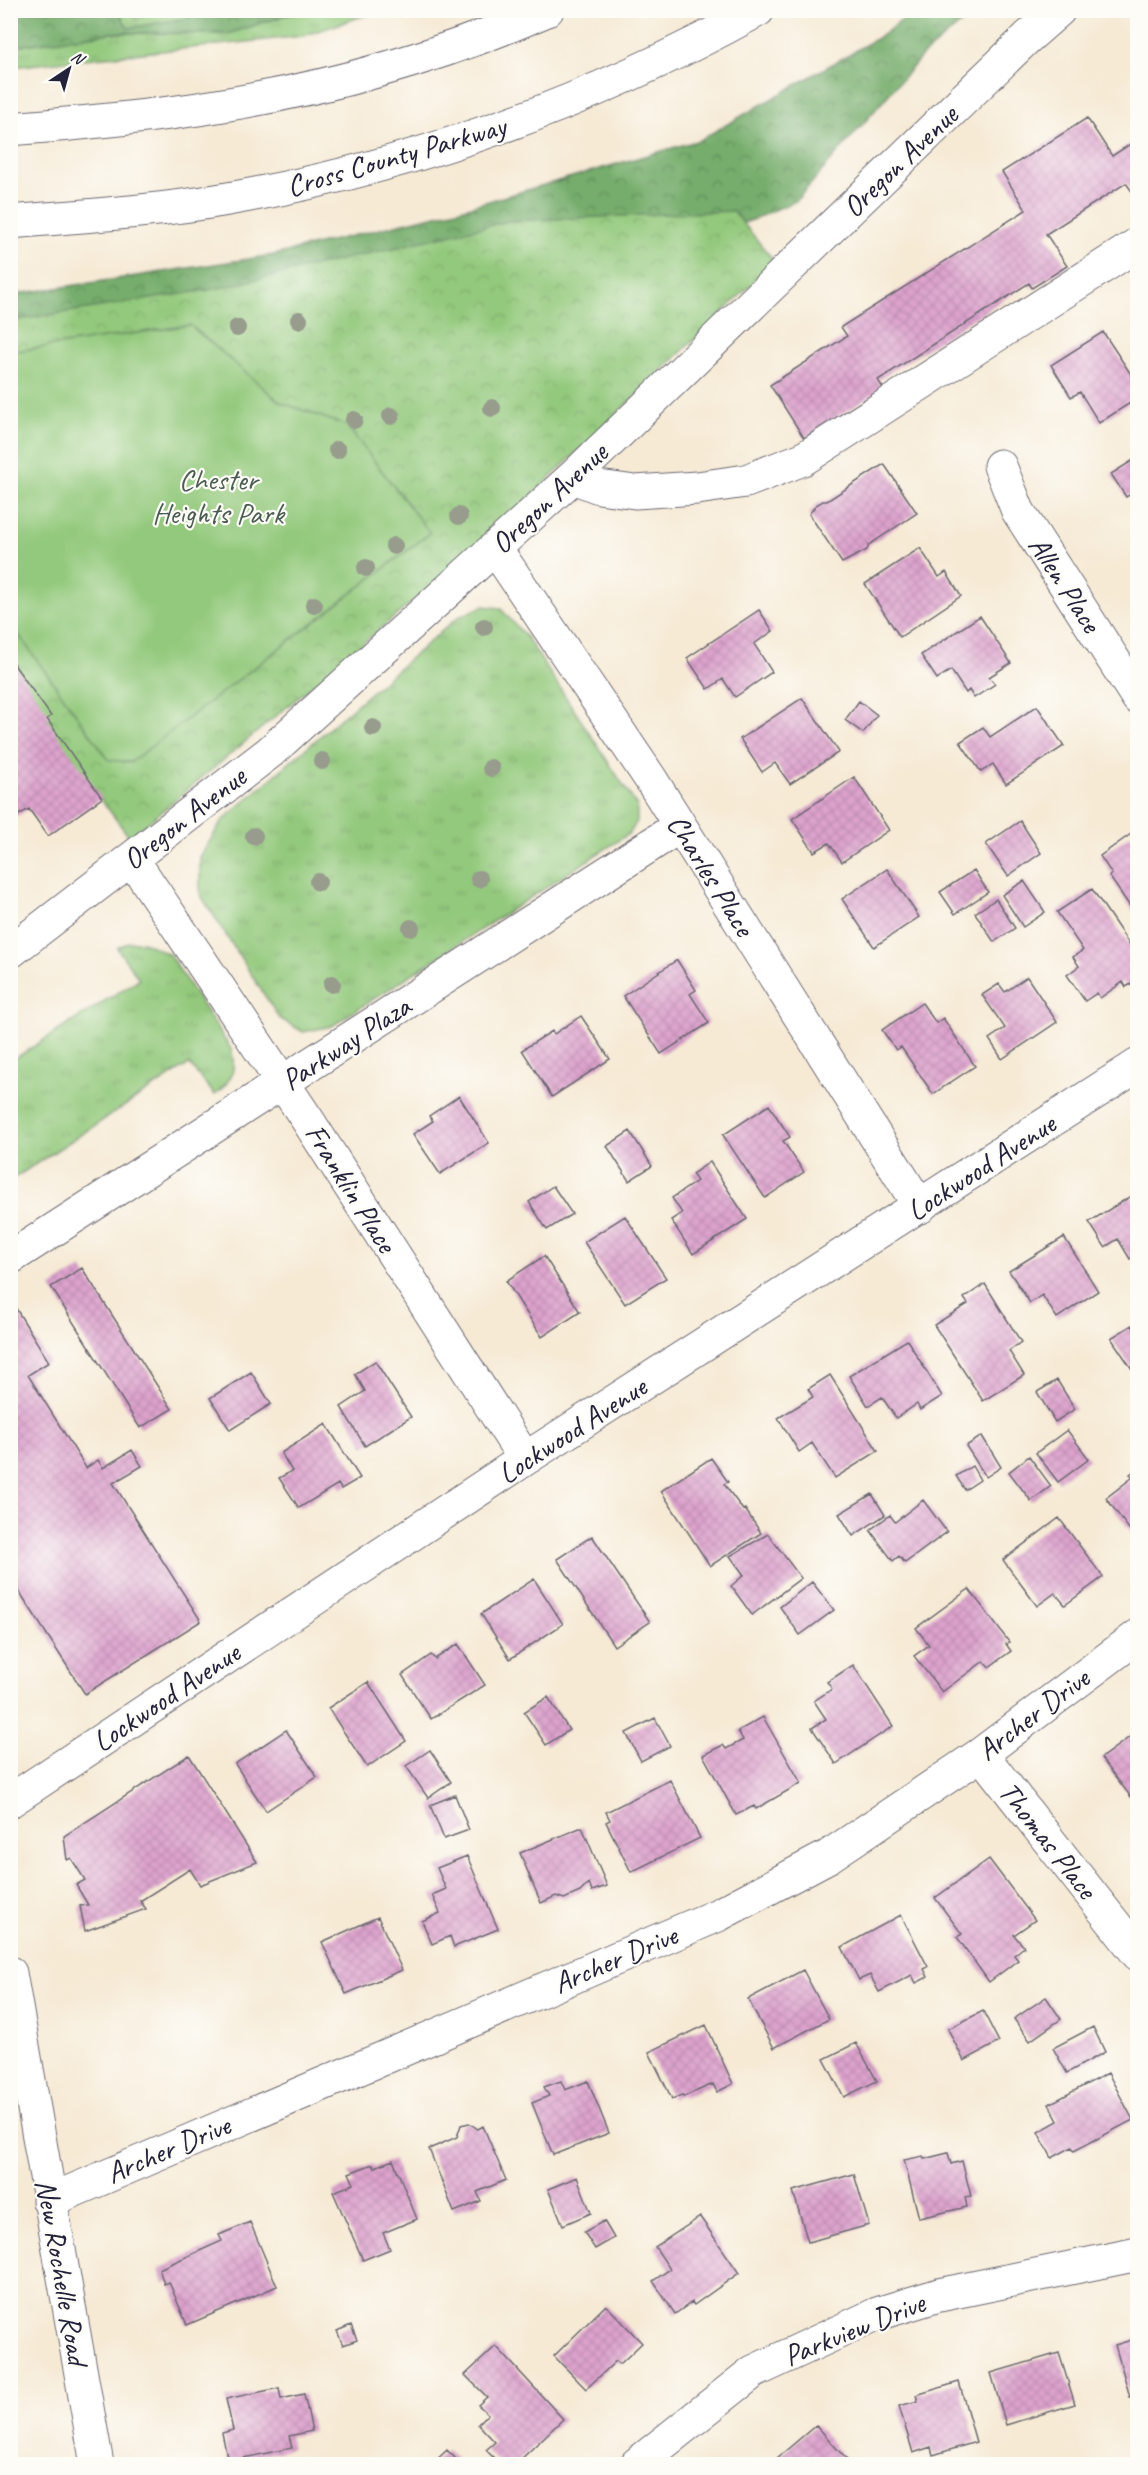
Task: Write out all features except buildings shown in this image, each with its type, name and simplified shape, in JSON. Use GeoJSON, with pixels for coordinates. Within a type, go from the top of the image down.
{"type":"FeatureCollection","features":[{"type":"Feature","properties":{"kind":"main road"},"geometry":{"type":"LineString","coordinates":[[10,129],[100,122],[251,100],[411,60],[547,10]]}},
{"type":"Feature","properties":{"kind":"main road","name":"Cross County Parkway"},"geometry":{"type":"LineString","coordinates":[[10,222],[220,201],[292,188],[437,150],[572,101],[640,72],[758,10]]}},
{"type":"Feature","properties":{"kind":"main road","name":"Oregon Avenue"},"geometry":{"type":"LineString","coordinates":[[10,952],[270,752],[573,477],[1027,38],[1059,10]]}},
{"type":"Feature","properties":{"kind":"main road"},"geometry":{"type":"LineString","coordinates":[[573,477],[599,487],[635,492],[697,488],[746,481],[803,459],[1137,244]]}},
{"type":"Feature","properties":{"kind":"main road","name":"Allen Place"},"geometry":{"type":"LineString","coordinates":[[1000,466],[1018,511],[1137,698]]}},
{"type":"Feature","properties":{"kind":"main road","name":"Charles Place"},"geometry":{"type":"LineString","coordinates":[[495,548],[680,826],[920,1207]]}},
{"type":"Feature","properties":{"kind":"main road","name":"Parkway Plaza"},"geometry":{"type":"LineString","coordinates":[[10,1258],[680,826]]}},
{"type":"Feature","properties":{"kind":"main road","name":"Franklin Place"},"geometry":{"type":"LineString","coordinates":[[132,859],[284,1083],[525,1460]]}},
{"type":"Feature","properties":{"kind":"main road","name":"Lockwood Avenue"},"geometry":{"type":"LineString","coordinates":[[10,1801],[525,1460],[1137,1065]]}},
{"type":"Feature","properties":{"kind":"main road","name":"Archer Drive"},"geometry":{"type":"LineString","coordinates":[[49,2200],[718,1915],[829,1856],[981,1754],[1137,1636]]}},
{"type":"Feature","properties":{"kind":"main road","name":"Thomas Place"},"geometry":{"type":"LineString","coordinates":[[981,1754],[1137,1954]]}},
{"type":"Feature","properties":{"kind":"main road","name":"New Rochelle Road"},"geometry":{"type":"LineString","coordinates":[[10,1973],[97,2464]]}},
{"type":"Feature","properties":{"kind":"main road","name":"Parkview Drive"},"geometry":{"type":"LineString","coordinates":[[637,2464],[753,2372],[877,2314],[939,2295],[1137,2254]]}},
{"type":"Feature","properties":{"kind":"green space"},"geometry":{"type":"Polygon","coordinates":[[[153,10],[378,11],[303,36],[11,67],[11,11],[132,11],[136,19],[153,10]]]}},
{"type":"Feature","properties":{"kind":"green space"},"geometry":{"type":"Polygon","coordinates":[[[10,11],[118,11],[128,28],[187,18],[200,11],[299,11],[228,34],[111,33],[11,47],[10,11]]]}},
{"type":"Feature","properties":{"kind":"green space"},"geometry":{"type":"Polygon","coordinates":[[[914,11],[976,11],[923,55],[796,201],[747,222],[652,222],[11,338],[11,295],[274,255],[461,209],[700,140],[881,36],[914,11]]]}},
{"type":"Feature","properties":{"kind":"green space","name":"Chester Heights Park"},"geometry":{"type":"Polygon","coordinates":[[[733,211],[775,262],[477,548],[130,838],[11,680],[11,321],[220,288],[509,221],[733,211]]]}},
{"type":"Feature","properties":{"kind":"green space"},"geometry":{"type":"Polygon","coordinates":[[[190,325],[280,402],[347,426],[430,533],[131,762],[109,760],[11,624],[11,352],[190,325]]]}},
{"type":"Feature","properties":{"kind":"green space"},"geometry":{"type":"Polygon","coordinates":[[[483,606],[500,608],[527,638],[637,806],[637,821],[630,833],[332,1026],[303,1032],[279,1018],[200,894],[200,857],[223,820],[457,618],[483,606]]]}},
{"type":"Feature","properties":{"kind":"green space"},"geometry":{"type":"Polygon","coordinates":[[[129,942],[143,942],[169,954],[231,1049],[232,1075],[226,1085],[215,1095],[189,1064],[11,1180],[11,1061],[139,979],[117,948],[129,942]]]}}]}
